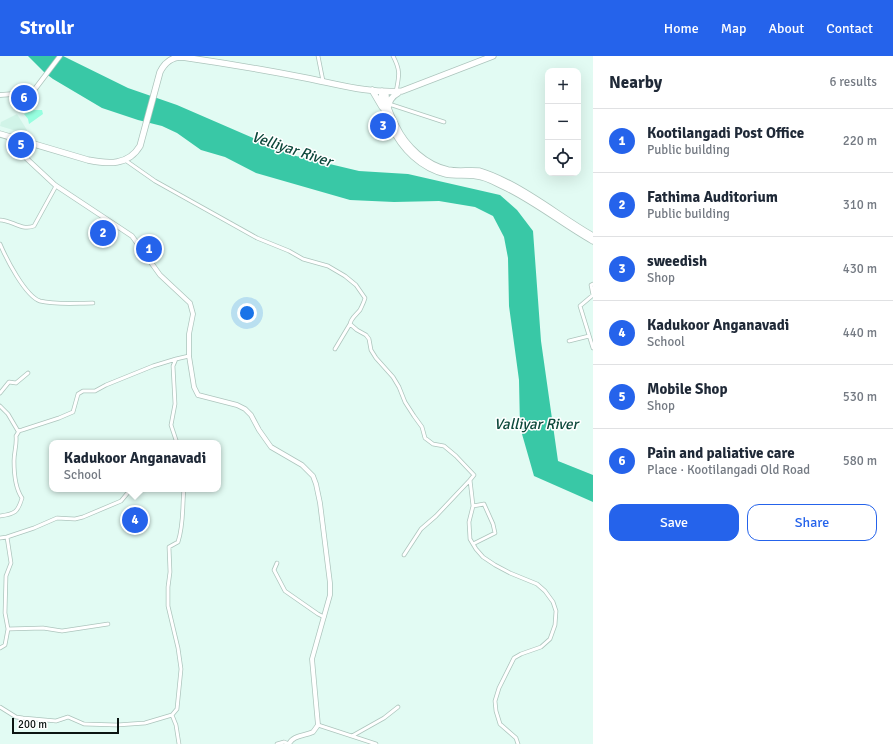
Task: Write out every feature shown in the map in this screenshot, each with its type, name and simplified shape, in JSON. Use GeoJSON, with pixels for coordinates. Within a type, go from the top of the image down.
{"type":"FeatureCollection","features":[{"type":"Feature","properties":{"kind":"highway"},"geometry":{"type":"LineString","coordinates":[[0,134],[95,161],[112,163],[125,160],[136,152],[140,146],[156,82],[164,65],[170,59],[179,56],[262,69],[384,92],[402,91]]}},
{"type":"Feature","properties":{"kind":"highway"},"geometry":{"type":"LineString","coordinates":[[387,108],[393,96],[402,91],[493,56]]}},
{"type":"Feature","properties":{"kind":"highway"},"geometry":{"type":"LineString","coordinates":[[372,90],[387,108],[402,138],[409,147],[429,162],[448,170],[478,171],[489,174],[511,185],[593,236]]}},
{"type":"Feature","properties":{"kind":"highway"},"geometry":{"type":"LineString","coordinates":[[384,92],[387,108],[398,140],[416,158],[432,169],[447,174],[488,178],[509,189],[593,241]]}},
{"type":"Feature","properties":{"kind":"main road"},"geometry":{"type":"LineString","coordinates":[[0,95],[28,93],[35,89],[60,56]]}},
{"type":"Feature","properties":{"kind":"main road"},"geometry":{"type":"LineString","coordinates":[[10,138],[26,158],[56,186],[132,236],[156,270],[190,303],[193,314],[189,334],[189,356],[194,387],[198,395],[237,405],[245,409],[251,415],[271,447],[302,465],[313,476],[319,497],[330,570],[330,595],[312,659],[318,725],[313,732],[294,738],[289,744]]}},
{"type":"Feature","properties":{"kind":"street"},"geometry":{"type":"LineString","coordinates":[[318,56],[322,81]]}},
{"type":"Feature","properties":{"kind":"street"},"geometry":{"type":"LineString","coordinates":[[393,56],[399,66],[396,92]]}},
{"type":"Feature","properties":{"kind":"street"},"geometry":{"type":"LineString","coordinates":[[387,108],[444,122]]}},
{"type":"Feature","properties":{"kind":"street"},"geometry":{"type":"LineString","coordinates":[[125,160],[155,181],[257,238],[289,251],[303,259],[328,266],[345,276],[356,285],[363,293],[365,298],[359,311],[351,320],[335,349]]}},
{"type":"Feature","properties":{"kind":"street"},"geometry":{"type":"LineString","coordinates":[[0,220],[9,221],[27,228],[34,226],[56,186]]}},
{"type":"Feature","properties":{"kind":"street"},"geometry":{"type":"LineString","coordinates":[[0,244],[15,274],[38,300],[93,303]]}},
{"type":"Feature","properties":{"kind":"street"},"geometry":{"type":"LineString","coordinates":[[593,284],[592,295],[580,306],[593,348]]}},
{"type":"Feature","properties":{"kind":"street"},"geometry":{"type":"LineString","coordinates":[[350,324],[366,335],[369,339],[371,350],[399,386],[405,402],[422,427],[426,438],[433,444],[444,446],[474,475],[436,516],[421,529],[404,555]]}},
{"type":"Feature","properties":{"kind":"street"},"geometry":{"type":"LineString","coordinates":[[569,341],[589,336]]}},
{"type":"Feature","properties":{"kind":"street"},"geometry":{"type":"LineString","coordinates":[[0,516],[14,512],[19,508],[22,498],[15,478],[14,460],[17,443],[16,436],[19,431],[73,412],[78,394],[83,391],[95,391],[153,366],[189,356]]}},
{"type":"Feature","properties":{"kind":"street"},"geometry":{"type":"LineString","coordinates":[[176,359],[173,366],[175,404],[171,425],[176,440]]}},
{"type":"Feature","properties":{"kind":"street"},"geometry":{"type":"LineString","coordinates":[[0,393],[9,382],[16,383],[28,373]]}},
{"type":"Feature","properties":{"kind":"street"},"geometry":{"type":"LineString","coordinates":[[0,406],[8,414],[19,431]]}},
{"type":"Feature","properties":{"kind":"street"},"geometry":{"type":"LineString","coordinates":[[470,480],[473,506],[469,529],[470,539],[473,544],[483,557],[510,573],[537,584],[546,591],[553,602],[556,611],[555,625],[550,639],[541,647],[514,658],[500,688],[496,701],[496,711],[500,724],[516,738],[518,744]]}},
{"type":"Feature","properties":{"kind":"street"},"geometry":{"type":"LineString","coordinates":[[0,538],[7,538],[56,518],[75,519],[83,517],[121,501],[128,492]]}},
{"type":"Feature","properties":{"kind":"street"},"geometry":{"type":"LineString","coordinates":[[0,707],[16,716],[56,721],[68,717],[84,724],[95,726],[145,723],[172,715],[177,709],[181,668],[168,606],[170,572],[168,552],[169,547],[178,542],[182,527],[184,492]]}},
{"type":"Feature","properties":{"kind":"street"},"geometry":{"type":"LineString","coordinates":[[473,506],[484,504],[495,532],[473,544]]}},
{"type":"Feature","properties":{"kind":"street"},"geometry":{"type":"LineString","coordinates":[[0,648],[5,645],[8,628],[5,613],[6,576],[11,563],[7,538]]}},
{"type":"Feature","properties":{"kind":"street"},"geometry":{"type":"LineString","coordinates":[[277,563],[274,570],[285,591],[324,617]]}},
{"type":"Feature","properties":{"kind":"street"},"geometry":{"type":"LineString","coordinates":[[8,628],[43,628],[62,631],[108,624]]}},
{"type":"Feature","properties":{"kind":"street"},"geometry":{"type":"LineString","coordinates":[[352,736],[384,718],[398,707]]}},
{"type":"Feature","properties":{"kind":"street"},"geometry":{"type":"LineString","coordinates":[[172,715],[176,725],[179,744]]}},
{"type":"Feature","properties":{"kind":"street"},"geometry":{"type":"LineString","coordinates":[[318,725],[376,744]]}},
{"type":"Feature","properties":{"kind":"street"},"geometry":{"type":"LineString","coordinates":[[277,744],[284,742],[289,744]]}},
{"type":"Feature","properties":{"kind":"shaded area"},"geometry":{"type":"Polygon","coordinates":[[[34,110],[42,110],[43,114],[29,124],[28,119],[24,114],[34,110]]]}},
{"type":"Feature","properties":{"kind":"shaded area"},"geometry":{"type":"Polygon","coordinates":[[[17,114],[27,130],[26,134],[0,126],[1,122],[17,114]]]}},
{"type":"Feature","properties":{"kind":"water","name":"Valliyar River"},"geometry":{"type":"Polygon","coordinates":[[[28,56],[63,56],[128,88],[177,105],[292,155],[359,171],[408,174],[500,195],[517,210],[533,231],[541,341],[558,461],[593,475],[593,502],[534,476],[520,427],[519,380],[509,306],[508,258],[504,237],[493,216],[475,207],[439,201],[394,202],[350,200],[256,173],[225,157],[201,150],[177,133],[162,126],[102,108],[53,79],[28,56]]]}},
{"type":"Feature","properties":{"kind":"place","name":"Pain and paliative care"},"geometry":{"type":"Point","coordinates":[24,98]}},
{"type":"Feature","properties":{"kind":"place","name":"sweedish"},"geometry":{"type":"Point","coordinates":[383,126]}},
{"type":"Feature","properties":{"kind":"place","name":"Mobile Shop"},"geometry":{"type":"Point","coordinates":[21,145]}},
{"type":"Feature","properties":{"kind":"place","name":"Fathima Auditorium"},"geometry":{"type":"Point","coordinates":[103,233]}},
{"type":"Feature","properties":{"kind":"place","name":"Kootilangadi Post Office"},"geometry":{"type":"Point","coordinates":[149,249]}},
{"type":"Feature","properties":{"kind":"place","name":"Kadukoor Anganavadi"},"geometry":{"type":"Point","coordinates":[135,520]}},
{"type":"Feature","properties":{"kind":"water label","name":"Velliyar River"},"geometry":{"type":"Point","coordinates":[292,149]}}]}
